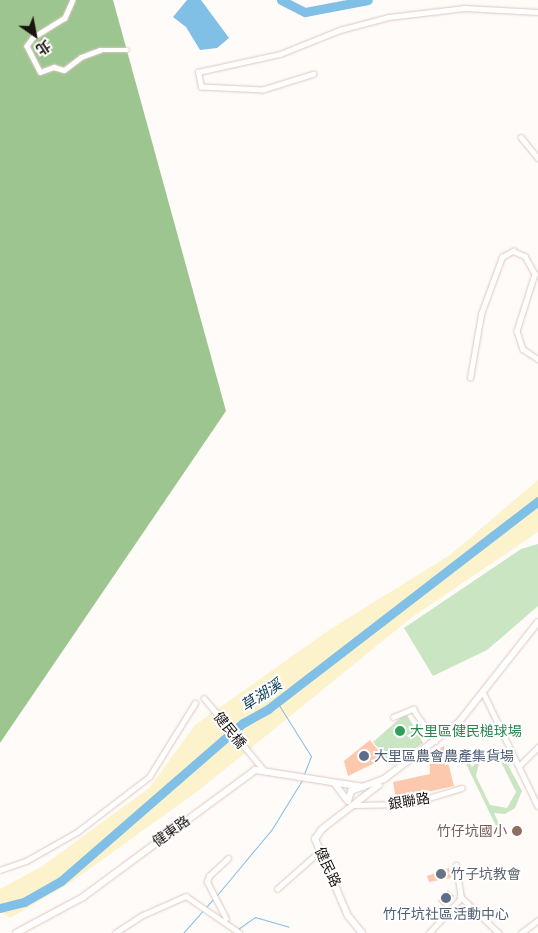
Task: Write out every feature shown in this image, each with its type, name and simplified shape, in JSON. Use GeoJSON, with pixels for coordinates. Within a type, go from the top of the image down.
{"type":"FeatureCollection","features":[{"type":"Feature","properties":{"kind":"street"},"geometry":{"type":"LineString","coordinates":[[73,0],[65,18],[27,46],[40,72],[54,67],[64,70],[80,57],[100,50],[127,50]]}},
{"type":"Feature","properties":{"kind":"street"},"geometry":{"type":"LineString","coordinates":[[314,74],[264,90],[201,88],[198,72],[280,54],[340,30],[389,16],[464,8],[538,12]]}},
{"type":"Feature","properties":{"kind":"street"},"geometry":{"type":"LineString","coordinates":[[521,137],[538,158]]}},
{"type":"Feature","properties":{"kind":"street"},"geometry":{"type":"LineString","coordinates":[[470,378],[481,314],[502,257],[513,251],[525,256],[535,274],[517,330],[523,349],[538,359]]}},
{"type":"Feature","properties":{"kind":"street","name":"健東路"},"geometry":{"type":"LineString","coordinates":[[344,811],[351,801],[364,797],[384,779],[435,741],[484,694],[538,622]]}},
{"type":"Feature","properties":{"kind":"street"},"geometry":{"type":"LineString","coordinates":[[484,694],[538,806]]}},
{"type":"Feature","properties":{"kind":"street","name":"健民橋"},"geometry":{"type":"LineString","coordinates":[[204,698],[264,770]]}},
{"type":"Feature","properties":{"kind":"street"},"geometry":{"type":"LineString","coordinates":[[0,870],[26,861],[77,832],[149,777],[195,703]]}},
{"type":"Feature","properties":{"kind":"street"},"geometry":{"type":"LineString","coordinates":[[393,717],[413,709],[435,741]]}},
{"type":"Feature","properties":{"kind":"street"},"geometry":{"type":"LineString","coordinates":[[519,766],[538,747]]}},
{"type":"Feature","properties":{"kind":"street","name":"健東路"},"geometry":{"type":"LineString","coordinates":[[16,933],[26,931],[105,882],[244,776],[264,770],[335,784],[364,787]]}},
{"type":"Feature","properties":{"kind":"street","name":"健東路"},"geometry":{"type":"LineString","coordinates":[[354,790],[384,779]]}},
{"type":"Feature","properties":{"kind":"street"},"geometry":{"type":"LineString","coordinates":[[335,784],[351,801]]}},
{"type":"Feature","properties":{"kind":"street","name":"銀聯路"},"geometry":{"type":"LineString","coordinates":[[351,801],[408,804],[462,788]]}},
{"type":"Feature","properties":{"kind":"street"},"geometry":{"type":"LineString","coordinates":[[344,811],[351,801],[360,796],[354,790],[348,793],[351,801]]}},
{"type":"Feature","properties":{"kind":"street","name":"健民路"},"geometry":{"type":"LineString","coordinates":[[344,811],[317,834],[320,851],[335,878],[348,916],[362,933]]}},
{"type":"Feature","properties":{"kind":"street"},"geometry":{"type":"LineString","coordinates":[[277,889],[320,851]]}},
{"type":"Feature","properties":{"kind":"street"},"geometry":{"type":"LineString","coordinates":[[228,858],[209,876],[207,882],[227,921],[239,933]]}},
{"type":"Feature","properties":{"kind":"street"},"geometry":{"type":"LineString","coordinates":[[429,933],[451,912],[460,896],[456,865]]}},
{"type":"Feature","properties":{"kind":"street"},"geometry":{"type":"LineString","coordinates":[[116,933],[143,915],[186,896],[207,912],[227,921]]}},
{"type":"Feature","properties":{"kind":"street"},"geometry":{"type":"LineString","coordinates":[[460,896],[499,933]]}},
{"type":"Feature","properties":{"kind":"street"},"geometry":{"type":"LineString","coordinates":[[521,933],[538,920]]}},
{"type":"Feature","properties":{"kind":"green space"},"geometry":{"type":"Polygon","coordinates":[[[0,0],[113,0],[226,411],[0,743],[0,0]]]}},
{"type":"Feature","properties":{"kind":"green space"},"geometry":{"type":"Polygon","coordinates":[[[538,544],[538,606],[487,650],[433,676],[404,628],[521,549],[538,544]]]}},
{"type":"Feature","properties":{"kind":"green space","name":"大里區健民槌球場"},"geometry":{"type":"Polygon","coordinates":[[[406,713],[423,743],[392,765],[373,742],[406,713]]]}},
{"type":"Feature","properties":{"kind":"green space"},"geometry":{"type":"Polygon","coordinates":[[[487,753],[504,758],[522,791],[515,808],[505,814],[494,813],[499,824],[496,826],[466,764],[469,762],[472,767],[487,753]],[[488,757],[479,763],[476,776],[490,805],[507,808],[516,792],[501,762],[488,757]]]}},
{"type":"Feature","properties":{"kind":"sand"},"geometry":{"type":"Polygon","coordinates":[[[538,480],[538,532],[411,618],[198,791],[67,885],[10,918],[0,911],[0,889],[41,867],[149,788],[195,725],[329,630],[450,555],[538,480]]]}},
{"type":"Feature","properties":{"kind":"water"},"geometry":{"type":"Polygon","coordinates":[[[187,0],[201,0],[229,38],[217,48],[200,50],[186,27],[173,17],[187,0]]]}},
{"type":"Feature","properties":{"kind":"building","name":"大里區農會農產集貨場"},"geometry":{"type":"Polygon","coordinates":[[[370,740],[381,754],[379,761],[348,776],[344,761],[370,740]]]}},
{"type":"Feature","properties":{"kind":"building"},"geometry":{"type":"Polygon","coordinates":[[[444,746],[454,786],[396,799],[393,782],[430,774],[429,754],[444,746]]]}},
{"type":"Feature","properties":{"kind":"building","name":"竹子坑教會"},"geometry":{"type":"Polygon","coordinates":[[[449,868],[451,878],[429,882],[427,876],[449,868]]]}},
{"type":"Feature","properties":{"kind":"building","name":"竹仔坑社區活動中心"},"geometry":{"type":"Polygon","coordinates":[[[448,890],[454,896],[443,906],[438,901],[448,890]]]}},
{"type":"Feature","properties":{"kind":"waterway"},"geometry":{"type":"LineString","coordinates":[[281,0],[305,12],[368,0]]}},
{"type":"Feature","properties":{"kind":"waterway","name":"草湖溪"},"geometry":{"type":"LineString","coordinates":[[0,908],[24,902],[61,881],[243,723],[268,709],[538,501]]}},
{"type":"Feature","properties":{"kind":"waterway"},"geometry":{"type":"LineString","coordinates":[[277,702],[311,756],[304,774]]}},
{"type":"Feature","properties":{"kind":"waterway"},"geometry":{"type":"LineString","coordinates":[[217,895],[272,829],[302,780]]}},
{"type":"Feature","properties":{"kind":"waterway"},"geometry":{"type":"LineString","coordinates":[[183,933],[214,898]]}},
{"type":"Feature","properties":{"kind":"waterway"},"geometry":{"type":"LineString","coordinates":[[238,929],[255,917],[289,927]]}},
{"type":"Feature","properties":{"kind":"place","name":"大里區健民槌球場"},"geometry":{"type":"Point","coordinates":[400,731]}},
{"type":"Feature","properties":{"kind":"place","name":"大里區農會農產集貨場"},"geometry":{"type":"Point","coordinates":[364,756]}},
{"type":"Feature","properties":{"kind":"place","name":"竹仔坑國小"},"geometry":{"type":"Point","coordinates":[517,831]}},
{"type":"Feature","properties":{"kind":"place","name":"竹子坑教會"},"geometry":{"type":"Point","coordinates":[441,874]}},
{"type":"Feature","properties":{"kind":"place","name":"竹仔坑社區活動中心"},"geometry":{"type":"Point","coordinates":[446,898]}}]}
